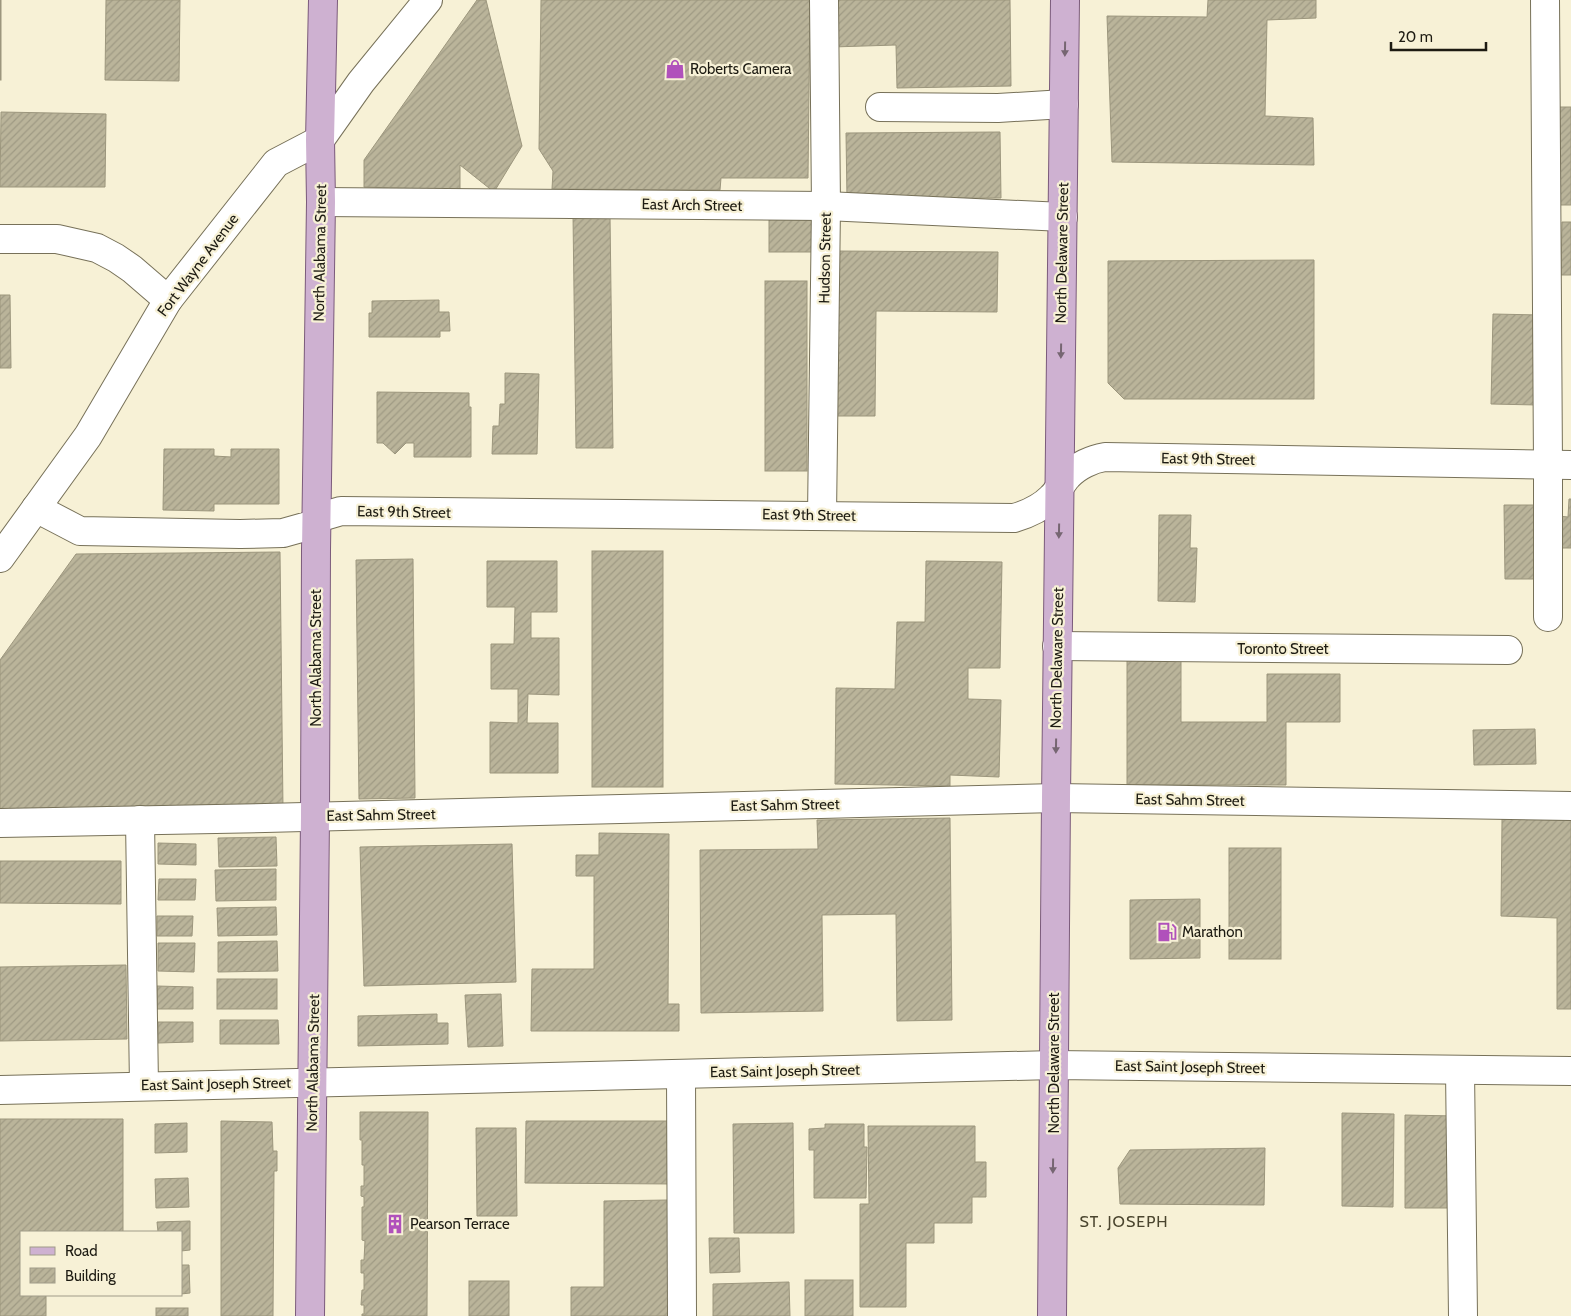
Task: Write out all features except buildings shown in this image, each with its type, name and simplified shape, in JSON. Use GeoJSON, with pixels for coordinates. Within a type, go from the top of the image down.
{"type":"FeatureCollection","features":[{"type":"Feature","properties":{"kind":"main road","name":"North Alabama Street"},"geometry":{"type":"LineString","coordinates":[[310,1316],[316,521],[321,202],[320,140],[324,0]]}},
{"type":"Feature","properties":{"kind":"main road","name":"North Delaware Street"},"geometry":{"type":"LineString","coordinates":[[1052,1316],[1065,0]]}},
{"type":"Feature","properties":{"kind":"street","name":"Fort Wayne Avenue"},"geometry":{"type":"LineString","coordinates":[[0,558],[88,436],[168,300],[276,163],[320,140],[361,82],[428,0]]}},
{"type":"Feature","properties":{"kind":"street","name":"Hudson Street"},"geometry":{"type":"LineString","coordinates":[[822,516],[826,206],[824,0]]}},
{"type":"Feature","properties":{"kind":"street"},"geometry":{"type":"LineString","coordinates":[[1545,0],[1560,464],[1548,617]]}},
{"type":"Feature","properties":{"kind":"street"},"geometry":{"type":"LineString","coordinates":[[880,107],[998,108],[1064,104]]}},
{"type":"Feature","properties":{"kind":"street","name":"East Arch Street"},"geometry":{"type":"LineString","coordinates":[[321,202],[826,206],[1063,217]]}},
{"type":"Feature","properties":{"kind":"street"},"geometry":{"type":"LineString","coordinates":[[0,239],[57,239],[97,248],[132,269],[168,300]]}},
{"type":"Feature","properties":{"kind":"street","name":"East 9th Street"},"geometry":{"type":"LineString","coordinates":[[36,508],[80,531],[240,534],[283,533],[308,526],[324,516],[341,511],[1014,518],[1038,508],[1052,498],[1068,476],[1077,469],[1093,460],[1105,457],[1560,464]]}},
{"type":"Feature","properties":{"kind":"street","name":"Toronto Street"},"geometry":{"type":"LineString","coordinates":[[1058,646],[1508,650]]}},
{"type":"Feature","properties":{"kind":"street","name":"East Sahm Street"},"geometry":{"type":"LineString","coordinates":[[0,822],[1056,798],[1571,806]]}},
{"type":"Feature","properties":{"kind":"street"},"geometry":{"type":"LineString","coordinates":[[140,820],[144,1086]]}},
{"type":"Feature","properties":{"kind":"street","name":"East Saint Joseph Street"},"geometry":{"type":"LineString","coordinates":[[0,1090],[1054,1065],[1571,1071]]}},
{"type":"Feature","properties":{"kind":"street"},"geometry":{"type":"LineString","coordinates":[[1460,1070],[1463,1316]]}},
{"type":"Feature","properties":{"kind":"street"},"geometry":{"type":"LineString","coordinates":[[681,1074],[682,1316]]}},
{"type":"Feature","properties":{"kind":"place","name":"Roberts Camera"},"geometry":{"type":"Point","coordinates":[675,69]}},
{"type":"Feature","properties":{"kind":"place","name":"Marathon"},"geometry":{"type":"Point","coordinates":[1167,932]}},
{"type":"Feature","properties":{"kind":"place","name":"Pearson Terrace"},"geometry":{"type":"Point","coordinates":[395,1224]}},
{"type":"Feature","properties":{"kind":"district","name":"ST. JOSEPH"},"geometry":{"type":"Point","coordinates":[1124,1221]}}]}
